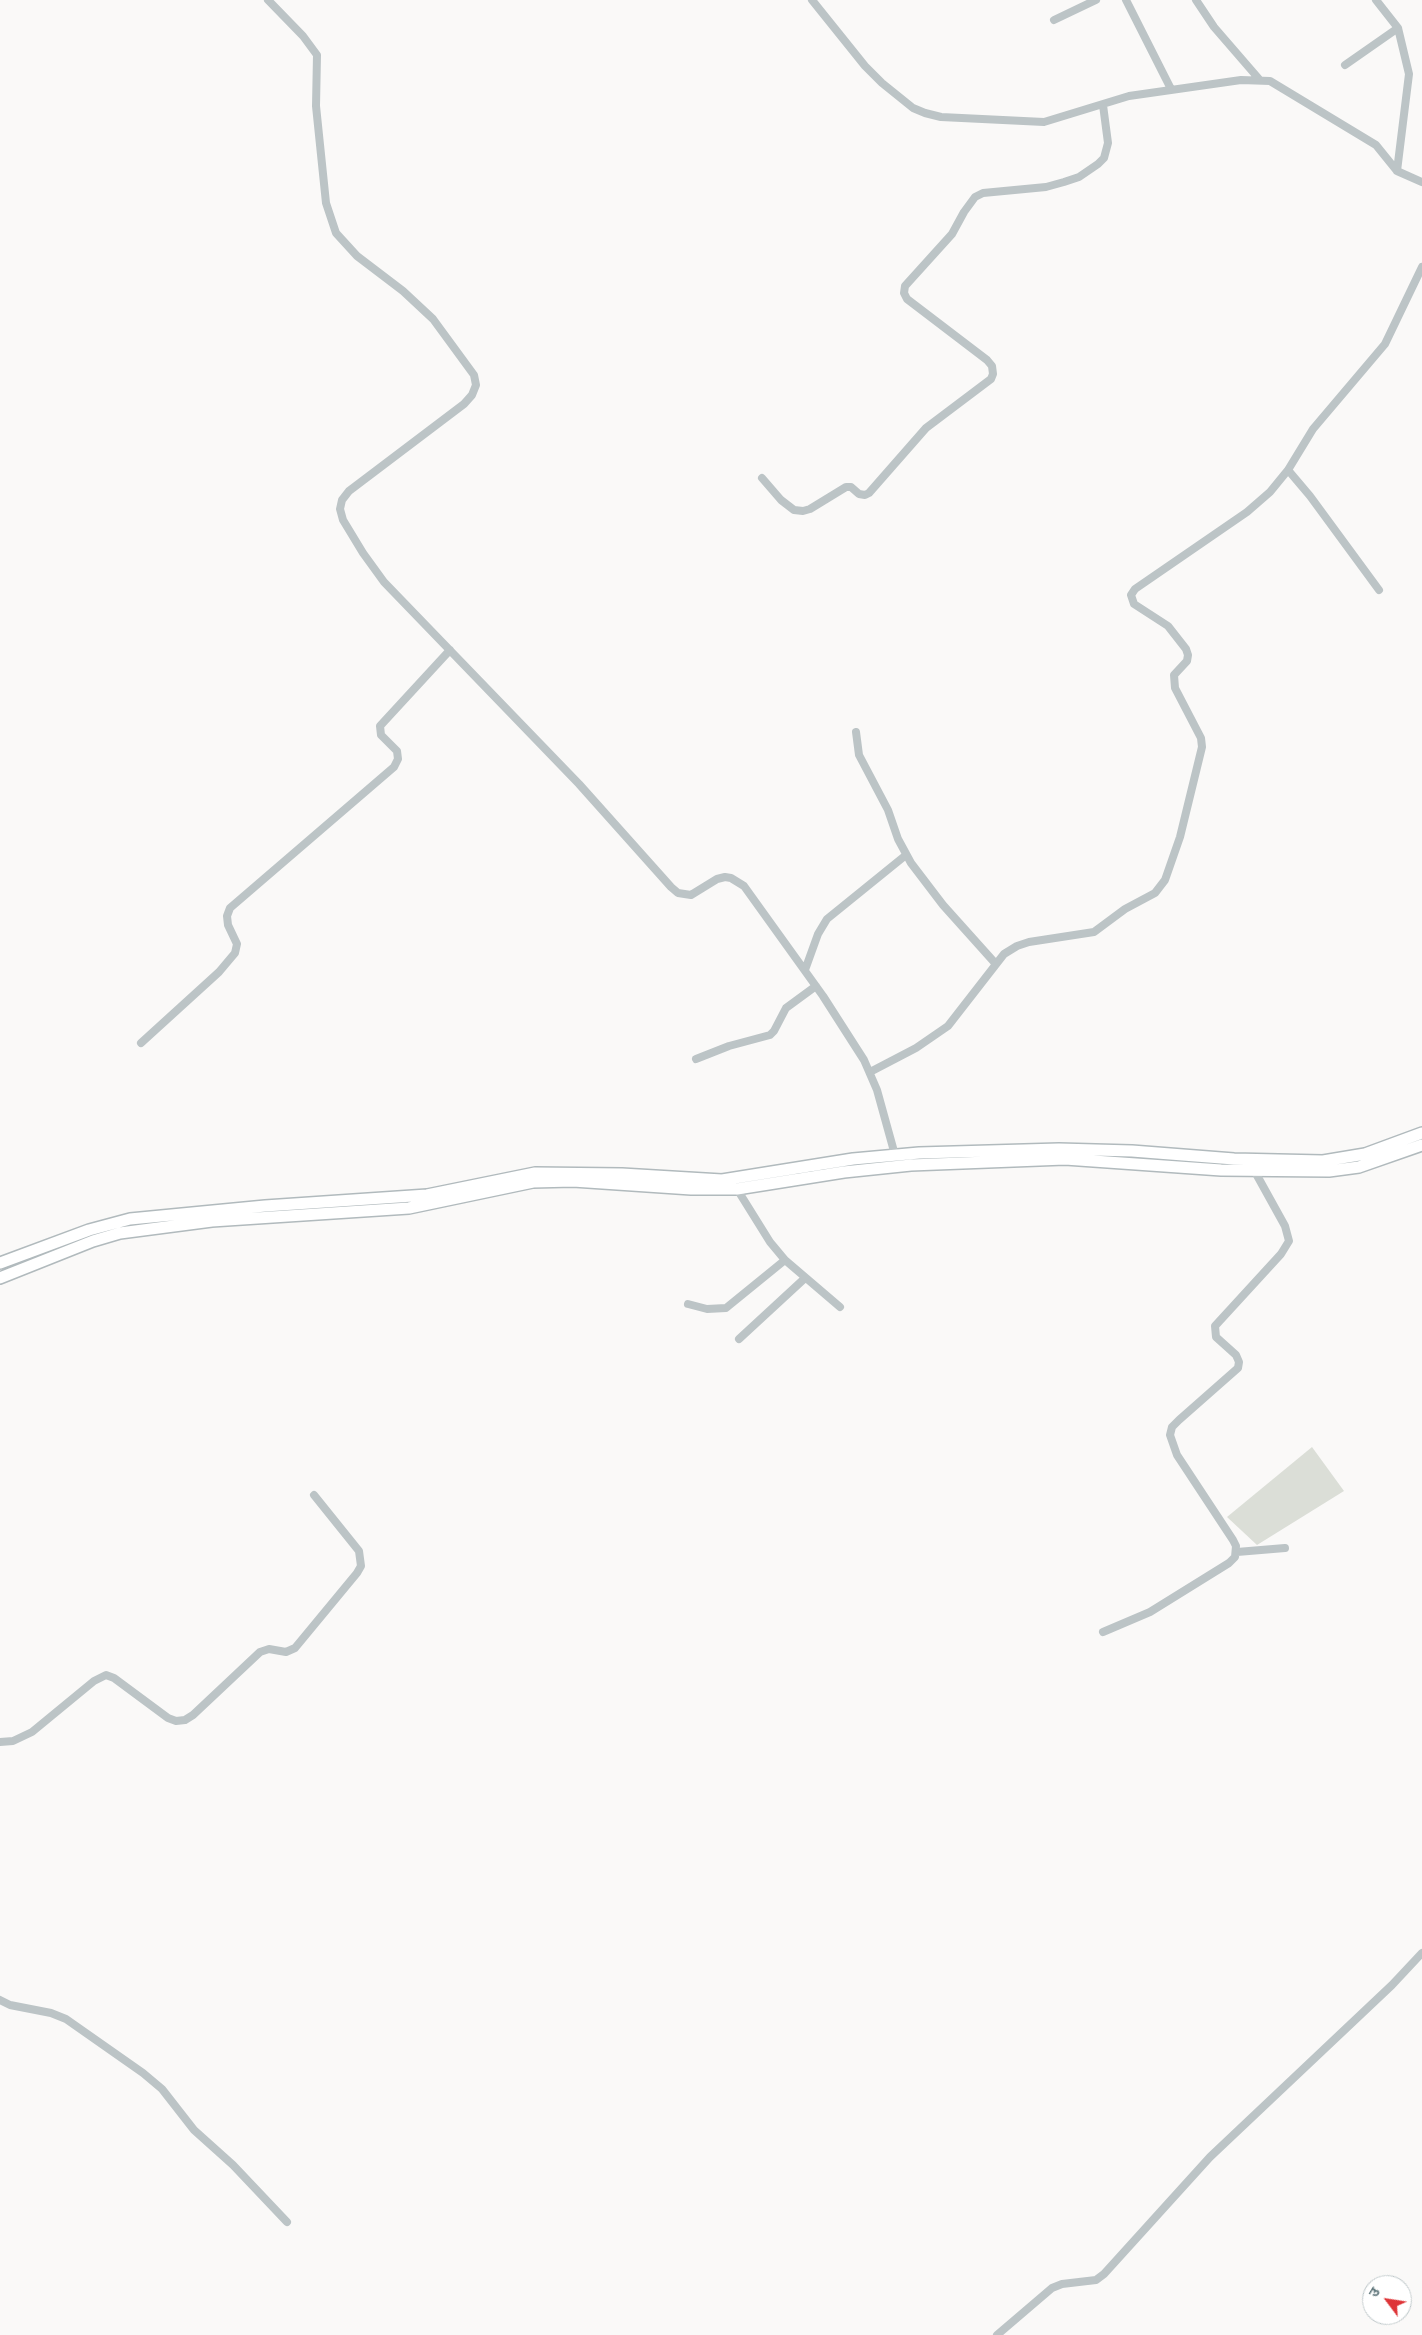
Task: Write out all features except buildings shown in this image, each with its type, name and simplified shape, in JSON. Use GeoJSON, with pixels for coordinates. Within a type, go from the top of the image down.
{"type":"FeatureCollection","features":[{"type":"Feature","properties":{"kind":"street"},"geometry":{"type":"LineString","coordinates":[[268,0],[303,36],[317,55],[316,106],[326,203],[336,233],[357,256],[420,305],[433,319],[474,375],[476,385],[472,395],[350,491],[342,500],[340,509],[343,520],[373,568],[396,595],[579,784],[671,887],[678,893],[691,895],[717,879],[725,877],[744,886],[805,970],[853,1041],[870,1072],[895,1155]]}},
{"type":"Feature","properties":{"kind":"street"},"geometry":{"type":"LineString","coordinates":[[812,0],[865,66],[882,83],[913,108],[925,113],[941,116],[1044,122],[1129,96],[1258,79],[1283,86],[1376,145],[1397,171],[1422,182]]}},
{"type":"Feature","properties":{"kind":"street"},"geometry":{"type":"LineString","coordinates":[[1054,20],[1096,0]]}},
{"type":"Feature","properties":{"kind":"street"},"geometry":{"type":"LineString","coordinates":[[1126,0],[1171,89]]}},
{"type":"Feature","properties":{"kind":"street"},"geometry":{"type":"LineString","coordinates":[[1196,0],[1214,27],[1258,79]]}},
{"type":"Feature","properties":{"kind":"street"},"geometry":{"type":"LineString","coordinates":[[1376,0],[1398,28],[1408,74],[1397,171]]}},
{"type":"Feature","properties":{"kind":"street"},"geometry":{"type":"LineString","coordinates":[[1345,64],[1398,28]]}},
{"type":"Feature","properties":{"kind":"street"},"geometry":{"type":"LineString","coordinates":[[762,478],[781,500],[794,510],[803,511],[810,509],[846,487],[851,486],[860,494],[865,495],[869,493],[926,428],[991,379],[993,374],[987,360],[907,299],[904,293],[905,286],[952,234],[975,197],[983,193],[1046,187],[1064,182],[1079,177],[1104,158],[1108,143],[1103,105]]}},
{"type":"Feature","properties":{"kind":"street"},"geometry":{"type":"LineString","coordinates":[[870,1072],[916,1048],[948,1026],[995,963],[1004,954],[1017,946],[1094,932],[1108,924],[1125,910],[1155,893],[1165,880],[1171,867],[1187,808],[1202,748],[1201,738],[1175,688],[1174,675],[1187,661],[1186,648],[1168,626],[1134,604],[1132,595],[1135,589],[1258,504],[1288,470],[1314,428],[1385,344],[1422,267]]}},
{"type":"Feature","properties":{"kind":"street"},"geometry":{"type":"LineString","coordinates":[[1288,470],[1310,496],[1379,590]]}},
{"type":"Feature","properties":{"kind":"street"},"geometry":{"type":"LineString","coordinates":[[141,1043],[219,972],[235,953],[237,944],[228,925],[227,916],[230,908],[394,767],[398,759],[397,751],[381,735],[380,726],[450,650]]}},
{"type":"Feature","properties":{"kind":"street"},"geometry":{"type":"LineString","coordinates":[[856,732],[859,755],[888,810],[906,855],[943,905],[995,963]]}},
{"type":"Feature","properties":{"kind":"street"},"geometry":{"type":"LineString","coordinates":[[805,970],[818,934],[827,919],[906,855]]}},
{"type":"Feature","properties":{"kind":"street"},"geometry":{"type":"LineString","coordinates":[[696,1059],[729,1046],[770,1035],[786,1008],[816,986]]}},
{"type":"Feature","properties":{"kind":"street"},"geometry":{"type":"LineString","coordinates":[[0,1263],[89,1230],[130,1219],[156,1215],[427,1195],[535,1173],[622,1174],[722,1180],[853,1159],[895,1155],[1058,1149],[1132,1151],[1234,1159],[1323,1161],[1365,1154],[1422,1133]]}},
{"type":"Feature","properties":{"kind":"street"},"geometry":{"type":"LineString","coordinates":[[0,1278],[93,1241],[120,1233],[212,1221],[409,1208],[533,1182],[573,1181],[691,1189],[737,1190],[844,1172],[911,1166],[1065,1159],[1254,1170],[1346,1170],[1380,1161],[1422,1145]]}},
{"type":"Feature","properties":{"kind":"street"},"geometry":{"type":"LineString","coordinates":[[1237,1552],[1233,1540],[1177,1455],[1170,1435],[1172,1427],[1179,1420],[1238,1368],[1239,1362],[1236,1355],[1216,1336],[1215,1326],[1281,1254],[1289,1241],[1285,1226],[1254,1170]]}},
{"type":"Feature","properties":{"kind":"street"},"geometry":{"type":"LineString","coordinates":[[737,1190],[770,1242],[785,1260],[804,1279],[840,1307]]}},
{"type":"Feature","properties":{"kind":"street"},"geometry":{"type":"LineString","coordinates":[[688,1304],[707,1309],[726,1308],[785,1260]]}},
{"type":"Feature","properties":{"kind":"street"},"geometry":{"type":"LineString","coordinates":[[740,1339],[804,1279]]}},
{"type":"Feature","properties":{"kind":"street"},"geometry":{"type":"LineString","coordinates":[[0,1742],[13,1741],[32,1732],[94,1681],[106,1675],[114,1678],[168,1718],[176,1721],[185,1720],[193,1715],[260,1652],[269,1649],[286,1652],[295,1648],[358,1573],[361,1566],[360,1551],[314,1495]]}},
{"type":"Feature","properties":{"kind":"street"},"geometry":{"type":"LineString","coordinates":[[1103,1632],[1131,1621],[1172,1598],[1229,1563],[1237,1552],[1285,1548]]}},
{"type":"Feature","properties":{"kind":"street"},"geometry":{"type":"LineString","coordinates":[[997,2335],[1052,2288],[1062,2284],[1096,2280],[1104,2274],[1210,2157],[1392,1985],[1422,1953]]}},
{"type":"Feature","properties":{"kind":"street"},"geometry":{"type":"LineString","coordinates":[[0,2000],[10,2005],[51,2013],[66,2019],[154,2082],[194,2130],[233,2165],[287,2222]]}},
{"type":"Feature","properties":{"kind":"shaded area"},"geometry":{"type":"Polygon","coordinates":[[[1312,1447],[1344,1491],[1257,1545],[1227,1517],[1312,1447]]]}}]}
